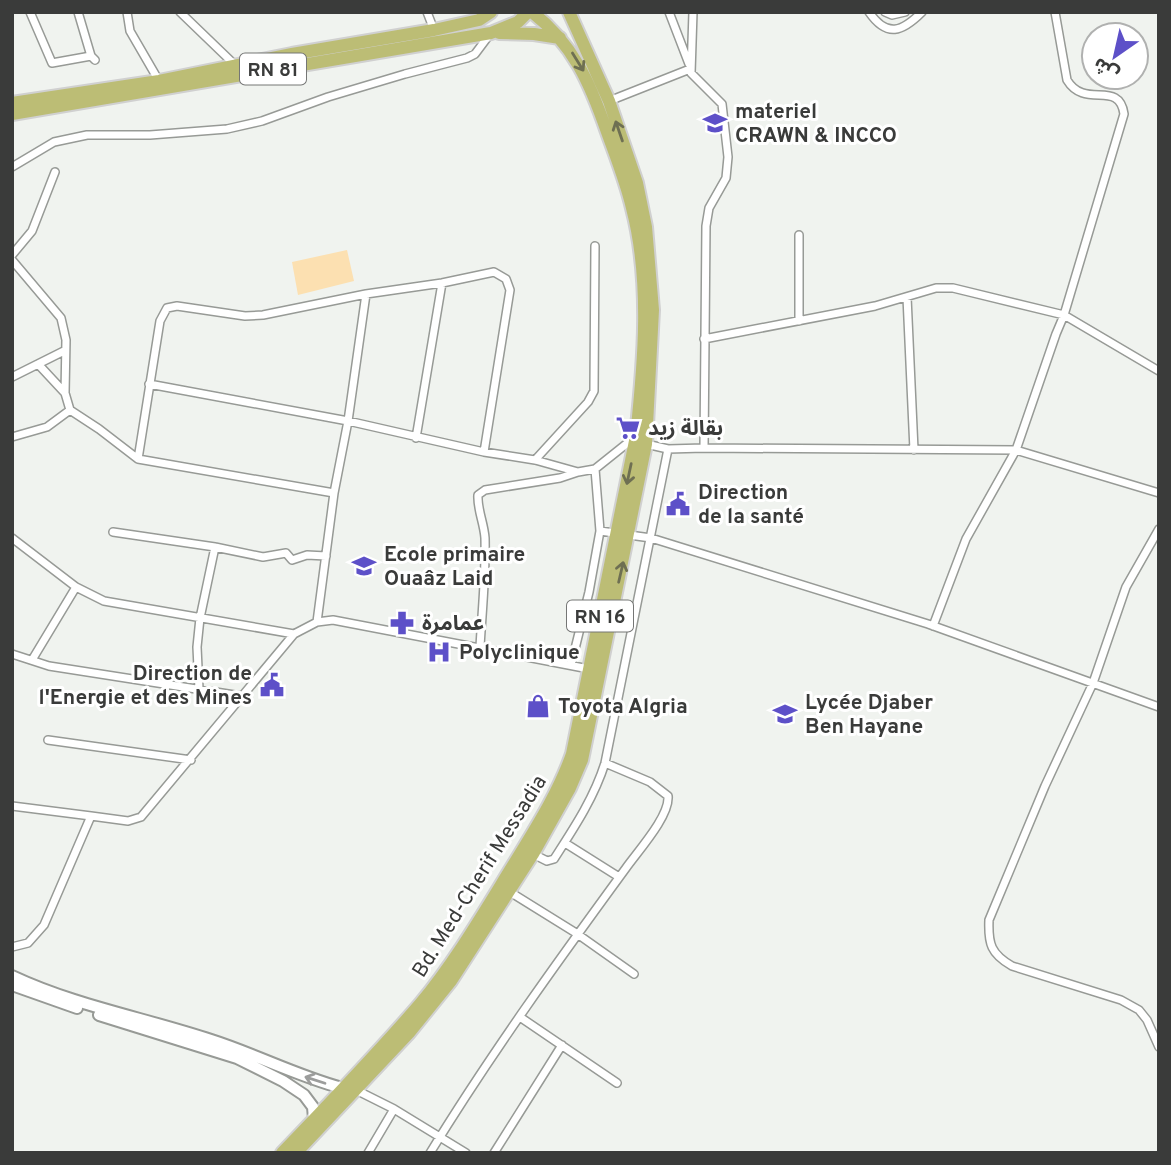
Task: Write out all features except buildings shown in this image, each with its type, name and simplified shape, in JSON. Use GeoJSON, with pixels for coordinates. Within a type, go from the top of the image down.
{"type":"FeatureCollection","features":[{"type":"Feature","properties":{"kind":"highway","name":"RN 81"},"geometry":{"type":"LineString","coordinates":[[18,103],[159,81],[292,54],[434,30],[468,23],[491,12]]}},
{"type":"Feature","properties":{"kind":"highway","name":"RN 81"},"geometry":{"type":"LineString","coordinates":[[12,114],[491,33],[518,22],[530,12]]}},
{"type":"Feature","properties":{"kind":"highway","name":"Bd. Med-Cherif Messadia"},"geometry":{"type":"LineString","coordinates":[[530,12],[560,38],[584,71],[633,209],[641,261],[643,317],[641,440]]}},
{"type":"Feature","properties":{"kind":"highway","name":"Bd. Med-Cherif Messadia"},"geometry":{"type":"LineString","coordinates":[[282,1153],[314,1119],[409,1033],[436,1000],[533,855],[570,788],[582,760],[641,440],[653,310],[646,227],[637,183],[609,101],[569,12]]}},
{"type":"Feature","properties":{"kind":"highway"},"geometry":{"type":"LineString","coordinates":[[491,33],[534,34],[560,38]]}},
{"type":"Feature","properties":{"kind":"highway"},"geometry":{"type":"LineString","coordinates":[[12,93],[18,103]]}},
{"type":"Feature","properties":{"kind":"highway","name":"Bd. Med-Cherif Messadia"},"geometry":{"type":"LineString","coordinates":[[296,1153],[443,974],[476,925],[565,776],[623,533]]}},
{"type":"Feature","properties":{"kind":"street"},"geometry":{"type":"LineString","coordinates":[[30,12],[52,63],[93,58],[78,12]]}},
{"type":"Feature","properties":{"kind":"street"},"geometry":{"type":"LineString","coordinates":[[127,12],[130,31],[159,81]]}},
{"type":"Feature","properties":{"kind":"street"},"geometry":{"type":"LineString","coordinates":[[180,12],[237,67]]}},
{"type":"Feature","properties":{"kind":"street"},"geometry":{"type":"LineString","coordinates":[[427,12],[434,30]]}},
{"type":"Feature","properties":{"kind":"street"},"geometry":{"type":"LineString","coordinates":[[669,12],[695,79],[722,104],[728,157],[726,178],[709,208],[706,226],[704,448]]}},
{"type":"Feature","properties":{"kind":"street"},"geometry":{"type":"LineString","coordinates":[[690,68],[693,12]]}},
{"type":"Feature","properties":{"kind":"street"},"geometry":{"type":"LineString","coordinates":[[869,12],[878,24],[892,30],[905,27],[922,12]]}},
{"type":"Feature","properties":{"kind":"street"},"geometry":{"type":"LineString","coordinates":[[885,12],[892,15],[905,12]]}},
{"type":"Feature","properties":{"kind":"street"},"geometry":{"type":"LineString","coordinates":[[933,626],[966,539],[1016,450],[1064,315],[1124,114],[1123,105],[1116,97],[1103,94],[1085,95],[1073,89],[1067,80],[1055,12]]}},
{"type":"Feature","properties":{"kind":"street"},"geometry":{"type":"LineString","coordinates":[[12,167],[46,145],[87,135],[199,132],[262,121],[354,89],[467,58],[475,54],[491,33]]}},
{"type":"Feature","properties":{"kind":"street"},"geometry":{"type":"LineString","coordinates":[[609,101],[690,68]]}},
{"type":"Feature","properties":{"kind":"street"},"geometry":{"type":"LineString","coordinates":[[55,172],[32,231],[12,257],[61,318],[66,340],[65,393],[70,410],[138,459],[334,493]]}},
{"type":"Feature","properties":{"kind":"street"},"geometry":{"type":"LineString","coordinates":[[799,235],[799,321]]}},
{"type":"Feature","properties":{"kind":"street"},"geometry":{"type":"LineString","coordinates":[[536,460],[588,402],[594,391],[594,246]]}},
{"type":"Feature","properties":{"kind":"street"},"geometry":{"type":"LineString","coordinates":[[138,459],[160,321],[167,308],[177,306],[245,316],[262,315],[494,272],[501,274],[509,284],[484,452]]}},
{"type":"Feature","properties":{"kind":"street"},"geometry":{"type":"LineString","coordinates":[[416,438],[442,283]]}},
{"type":"Feature","properties":{"kind":"street"},"geometry":{"type":"LineString","coordinates":[[704,339],[875,306],[936,288],[953,288],[1064,315],[1159,371]]}},
{"type":"Feature","properties":{"kind":"street"},"geometry":{"type":"LineString","coordinates":[[317,622],[334,493],[348,421],[366,294]]}},
{"type":"Feature","properties":{"kind":"street"},"geometry":{"type":"LineString","coordinates":[[907,297],[914,450]]}},
{"type":"Feature","properties":{"kind":"street"},"geometry":{"type":"LineString","coordinates":[[12,377],[64,351]]}},
{"type":"Feature","properties":{"kind":"street"},"geometry":{"type":"LineString","coordinates":[[38,364],[65,393]]}},
{"type":"Feature","properties":{"kind":"street"},"geometry":{"type":"LineString","coordinates":[[149,384],[348,421],[416,438],[536,460],[578,472]]}},
{"type":"Feature","properties":{"kind":"street"},"geometry":{"type":"LineString","coordinates":[[12,437],[47,427],[70,410]]}},
{"type":"Feature","properties":{"kind":"street"},"geometry":{"type":"LineString","coordinates":[[480,647],[485,549],[484,520],[478,495],[485,490],[560,478],[595,469],[641,440],[668,449],[1016,450],[1159,494]]}},
{"type":"Feature","properties":{"kind":"street"},"geometry":{"type":"LineString","coordinates":[[533,855],[552,861],[588,804],[605,763],[668,449]]}},
{"type":"Feature","properties":{"kind":"street"},"geometry":{"type":"LineString","coordinates":[[570,666],[589,592],[600,531],[595,469]]}},
{"type":"Feature","properties":{"kind":"street"},"geometry":{"type":"LineString","coordinates":[[1159,529],[1126,587],[1093,683],[1045,786],[989,920],[988,940],[998,958],[1012,966],[1121,1000],[1139,1010],[1147,1020],[1159,1047]]}},
{"type":"Feature","properties":{"kind":"street"},"geometry":{"type":"LineString","coordinates":[[113,531],[263,557],[286,552],[292,560],[307,555],[326,556]]}},
{"type":"Feature","properties":{"kind":"street"},"geometry":{"type":"LineString","coordinates":[[600,531],[650,538],[933,626],[1159,707]]}},
{"type":"Feature","properties":{"kind":"street"},"geometry":{"type":"LineString","coordinates":[[12,538],[76,587],[104,601],[294,634]]}},
{"type":"Feature","properties":{"kind":"street"},"geometry":{"type":"LineString","coordinates":[[199,689],[197,647],[200,618],[215,547]]}},
{"type":"Feature","properties":{"kind":"street"},"geometry":{"type":"LineString","coordinates":[[32,660],[76,587]]}},
{"type":"Feature","properties":{"kind":"street"},"geometry":{"type":"LineString","coordinates":[[12,806],[128,821],[141,817],[294,634],[317,622],[333,620],[589,669]]}},
{"type":"Feature","properties":{"kind":"street"},"geometry":{"type":"LineString","coordinates":[[12,654],[49,666],[241,696]]}},
{"type":"Feature","properties":{"kind":"street"},"geometry":{"type":"LineString","coordinates":[[48,740],[191,760]]}},
{"type":"Feature","properties":{"kind":"street"},"geometry":{"type":"LineString","coordinates":[[430,1153],[576,933],[667,808],[668,796],[650,782],[605,763]]}},
{"type":"Feature","properties":{"kind":"street"},"geometry":{"type":"LineString","coordinates":[[12,947],[28,943],[44,925],[91,816]]}},
{"type":"Feature","properties":{"kind":"street"},"geometry":{"type":"LineString","coordinates":[[565,843],[619,877]]}},
{"type":"Feature","properties":{"kind":"street"},"geometry":{"type":"LineString","coordinates":[[510,892],[576,933],[634,974]]}},
{"type":"Feature","properties":{"kind":"street"},"geometry":{"type":"LineString","coordinates":[[12,976],[35,987],[99,1008],[212,1040],[310,1079],[348,1087],[394,1109],[466,1153]]}},
{"type":"Feature","properties":{"kind":"street"},"geometry":{"type":"LineString","coordinates":[[12,985],[37,996],[237,1058],[296,1088],[309,1100],[314,1119]]}},
{"type":"Feature","properties":{"kind":"street"},"geometry":{"type":"LineString","coordinates":[[520,1017],[617,1083]]}},
{"type":"Feature","properties":{"kind":"street"},"geometry":{"type":"LineString","coordinates":[[494,1153],[562,1045]]}},
{"type":"Feature","properties":{"kind":"street"},"geometry":{"type":"LineString","coordinates":[[368,1153],[394,1109]]}},
{"type":"Feature","properties":{"kind":"shaded area"},"geometry":{"type":"Polygon","coordinates":[[[347,250],[354,281],[298,295],[292,262],[347,250]]]}},
{"type":"Feature","properties":{"kind":"place","name":"materiel CRAWN & INCCO"},"geometry":{"type":"Point","coordinates":[715,123]}},
{"type":"Feature","properties":{"kind":"place","name":"بقالة زيد"},"geometry":{"type":"Point","coordinates":[628,428]}},
{"type":"Feature","properties":{"kind":"place","name":"Direction de la santé"},"geometry":{"type":"Point","coordinates":[678,504]}},
{"type":"Feature","properties":{"kind":"place","name":"Ecole primaire Ouaâz Laid"},"geometry":{"type":"Point","coordinates":[364,566]}},
{"type":"Feature","properties":{"kind":"place","name":"عمامرة"},"geometry":{"type":"Point","coordinates":[402,623]}},
{"type":"Feature","properties":{"kind":"place","name":"Polyclinique"},"geometry":{"type":"Point","coordinates":[439,652]}},
{"type":"Feature","properties":{"kind":"place","name":"Direction de l'Energie et des Mines"},"geometry":{"type":"Point","coordinates":[272,685]}},
{"type":"Feature","properties":{"kind":"place","name":"Toyota Algria"},"geometry":{"type":"Point","coordinates":[538,706]}},
{"type":"Feature","properties":{"kind":"place","name":"Lycée Djaber Ben Hayane"},"geometry":{"type":"Point","coordinates":[785,714]}}]}
